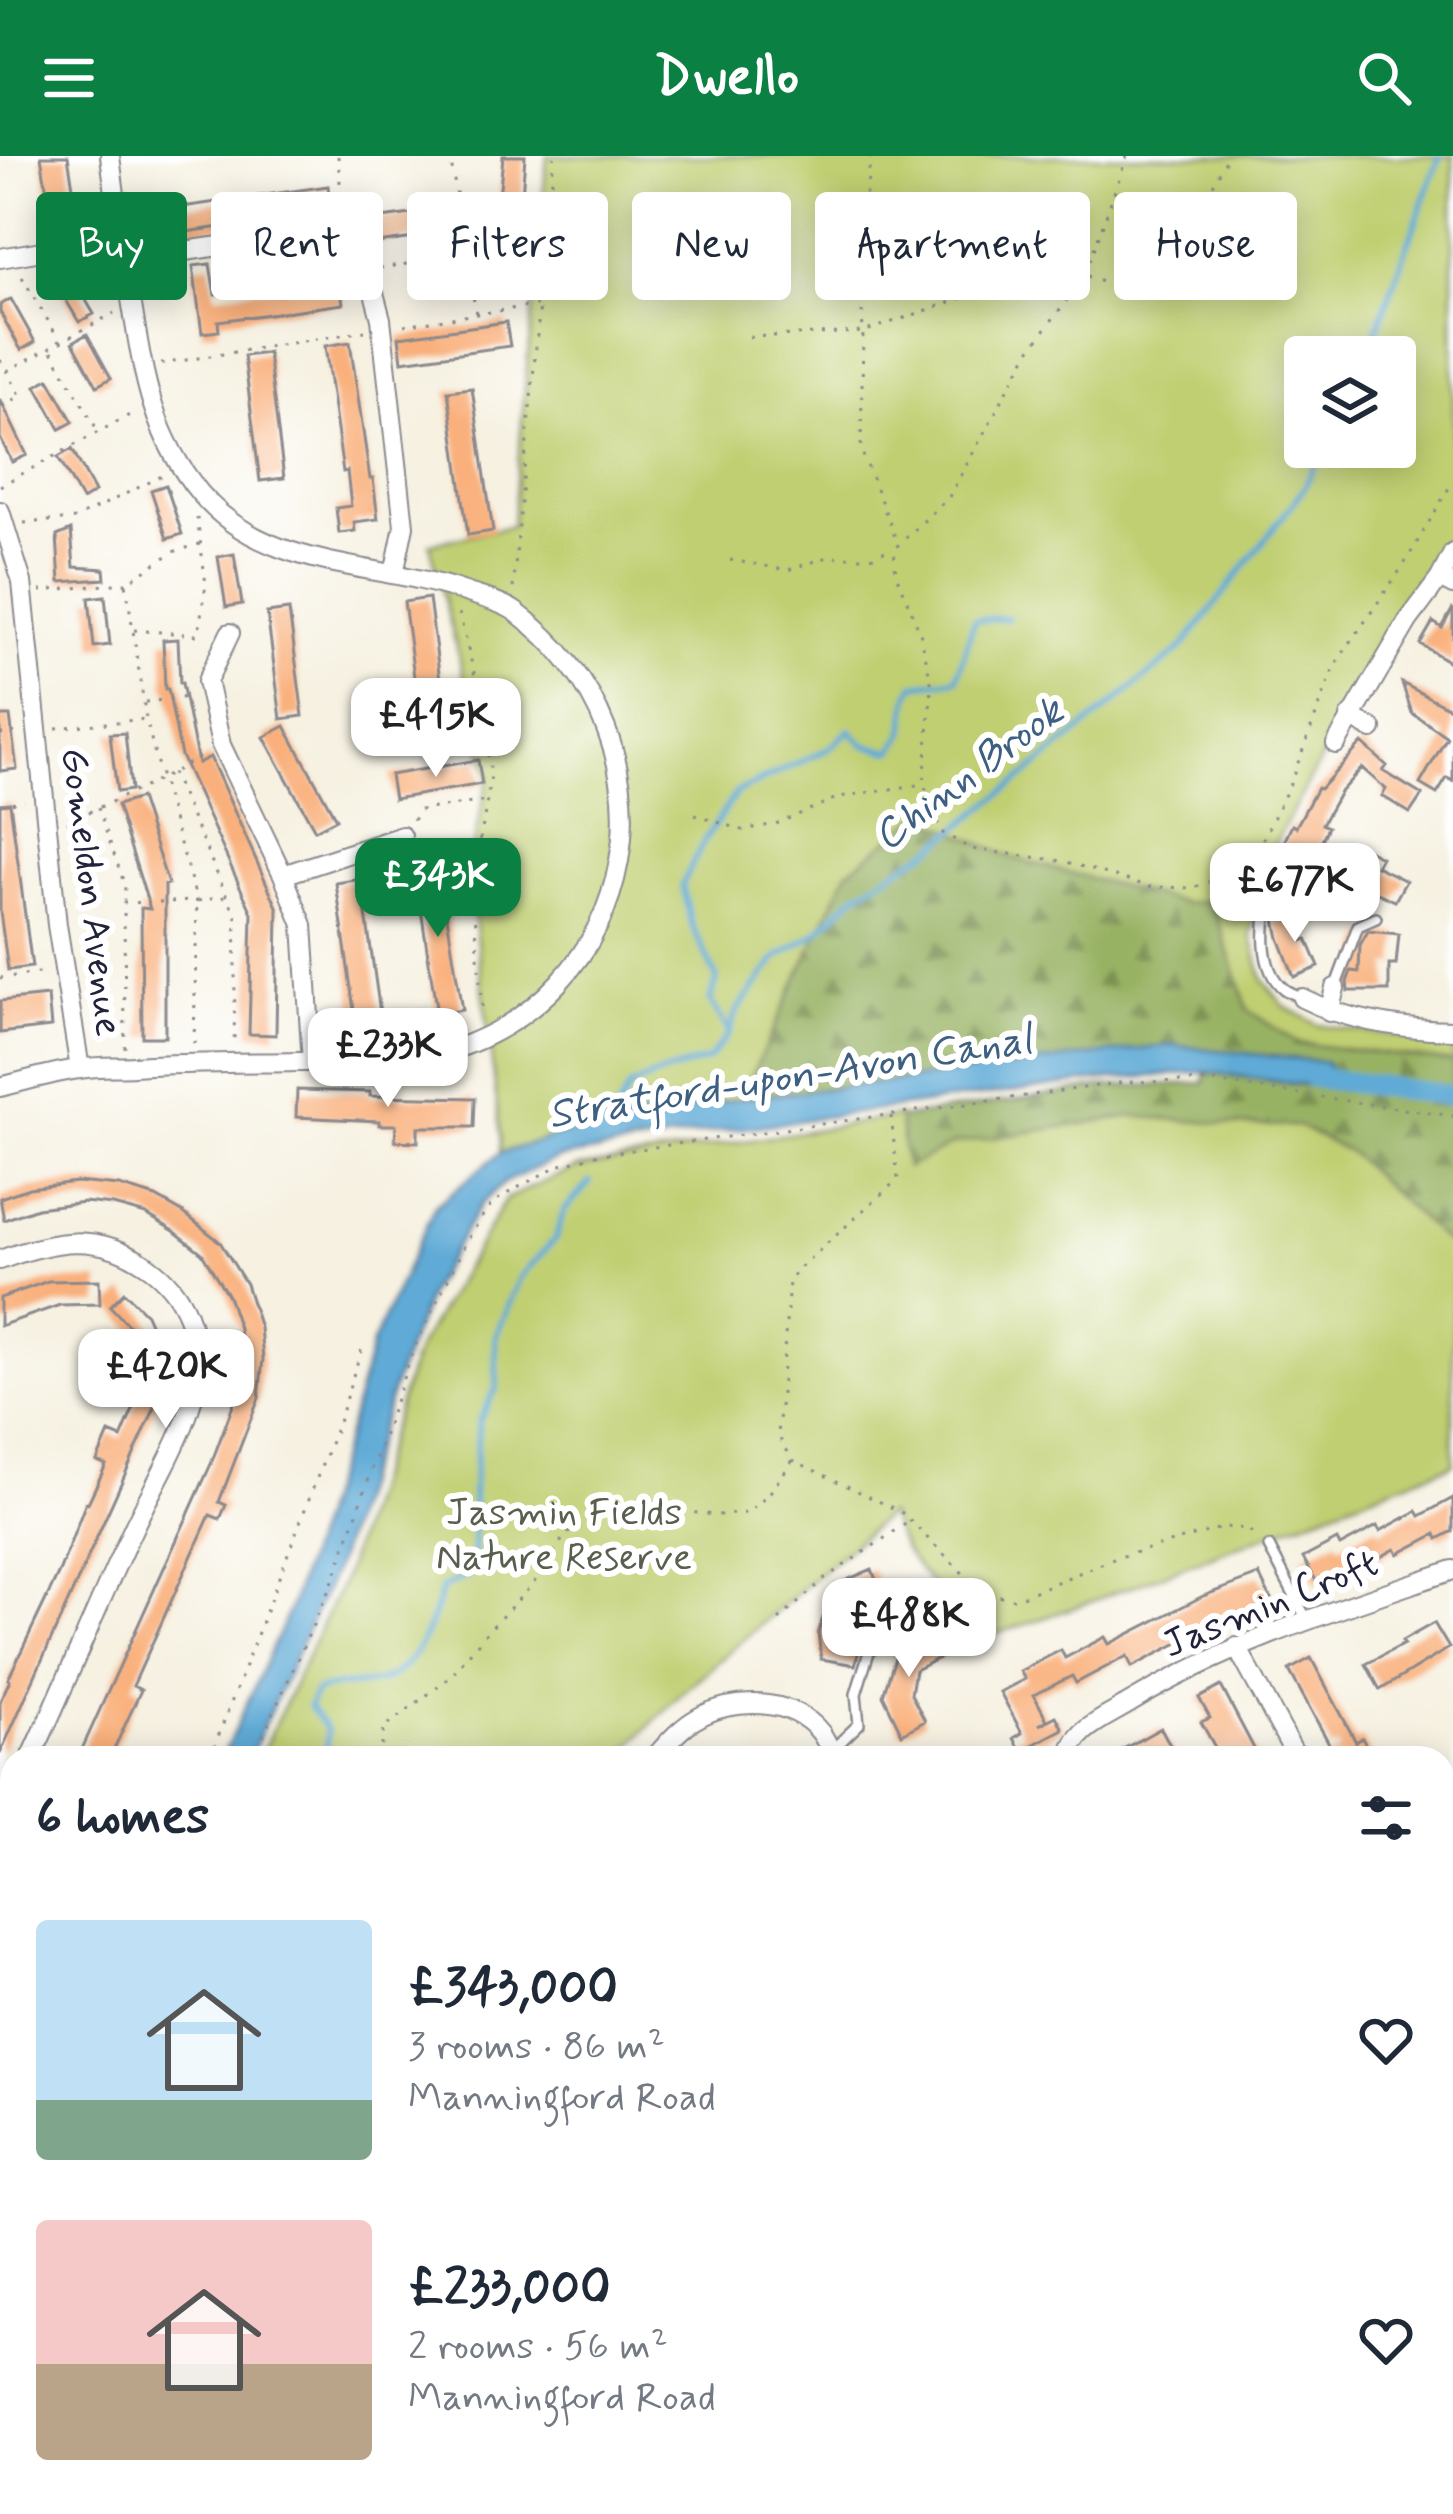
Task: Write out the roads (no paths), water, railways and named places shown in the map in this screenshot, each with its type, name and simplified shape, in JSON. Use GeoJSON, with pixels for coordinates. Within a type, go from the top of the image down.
{"type":"FeatureCollection","features":[{"type":"Feature","properties":{"kind":"street"},"geometry":{"type":"LineString","coordinates":[[110,156],[115,192]]}},
{"type":"Feature","properties":{"kind":"street"},"geometry":{"type":"LineString","coordinates":[[187,251],[344,228],[351,273],[373,289],[382,329],[404,526],[394,574]]}},
{"type":"Feature","properties":{"kind":"street"},"geometry":{"type":"LineString","coordinates":[[5,257],[36,252]]}},
{"type":"Feature","properties":{"kind":"street"},"geometry":{"type":"LineString","coordinates":[[0,1087],[80,1069],[430,1057],[484,1038],[520,1018],[575,965],[610,900],[620,862],[624,820],[612,751],[586,691],[562,655],[511,608],[452,588],[320,560],[263,542],[232,524],[201,495],[158,426],[130,300]]}},
{"type":"Feature","properties":{"kind":"street","name":"Gomeldon Avenue"},"geometry":{"type":"LineString","coordinates":[[2,518],[23,593],[47,831],[80,1069]]}},
{"type":"Feature","properties":{"kind":"street"},"geometry":{"type":"LineString","coordinates":[[1336,744],[1408,621],[1446,582],[1453,554]]}},
{"type":"Feature","properties":{"kind":"street"},"geometry":{"type":"LineString","coordinates":[[230,632],[207,681],[220,745],[303,925],[312,1062]]}},
{"type":"Feature","properties":{"kind":"street"},"geometry":{"type":"LineString","coordinates":[[1350,717],[1372,729]]}},
{"type":"Feature","properties":{"kind":"street"},"geometry":{"type":"LineString","coordinates":[[283,875],[402,836]]}},
{"type":"Feature","properties":{"kind":"street"},"geometry":{"type":"LineString","coordinates":[[1329,1012],[1335,988]]}},
{"type":"Feature","properties":{"kind":"street"},"geometry":{"type":"LineString","coordinates":[[1302,998],[1329,1012],[1420,1029],[1453,1030]]}},
{"type":"Feature","properties":{"kind":"street"},"geometry":{"type":"LineString","coordinates":[[0,1260],[54,1243],[110,1245],[161,1275],[179,1297],[196,1340],[190,1410],[36,1746]]}},
{"type":"Feature","properties":{"kind":"street","name":"Jasmin Croft"},"geometry":{"type":"LineString","coordinates":[[1073,1746],[1084,1730],[1237,1647],[1453,1570]]}},
{"type":"Feature","properties":{"kind":"street"},"geometry":{"type":"LineString","coordinates":[[1237,1647],[1291,1746]]}},
{"type":"Feature","properties":{"kind":"street"},"geometry":{"type":"LineString","coordinates":[[666,1746],[697,1718],[718,1709],[763,1703],[804,1718],[828,1746]]}},
{"type":"Feature","properties":{"kind":"lane"},"geometry":{"type":"LineString","coordinates":[[1269,895],[1263,927],[1273,974],[1282,988],[1302,998]]}},
{"type":"Feature","properties":{"kind":"lane"},"geometry":{"type":"LineString","coordinates":[[1335,988],[1358,926],[1376,918]]}},
{"type":"Feature","properties":{"kind":"lane"},"geometry":{"type":"LineString","coordinates":[[1269,1547],[1307,1620]]}},
{"type":"Feature","properties":{"kind":"lane"},"geometry":{"type":"LineString","coordinates":[[840,1746],[859,1724],[856,1694],[877,1626]]}},
{"type":"Feature","properties":{"kind":"water"},"geometry":{"type":"Polygon","coordinates":[[[1171,1045],[1325,1062],[1342,1090],[1206,1072],[1093,1081],[700,1134],[559,1158],[505,1182],[480,1205],[430,1290],[395,1381],[334,1571],[254,1746],[227,1746],[290,1608],[372,1344],[435,1206],[500,1153],[594,1125],[741,1098],[1171,1045]]]}},
{"type":"Feature","properties":{"kind":"waterway","name":"Chinn Brook"},"geometry":{"type":"LineString","coordinates":[[1375,336],[1440,156]]}},
{"type":"Feature","properties":{"kind":"waterway","name":"Chinn Brook"},"geometry":{"type":"LineString","coordinates":[[618,1109],[630,1087],[708,1060],[729,1033],[736,1012],[777,958],[815,934],[854,896],[932,848],[1182,648],[1303,490],[1314,468]]}},
{"type":"Feature","properties":{"kind":"waterway"},"geometry":{"type":"LineString","coordinates":[[729,1032],[710,1001],[717,979],[691,923],[682,885],[736,793],[830,748],[850,730],[864,745],[892,751],[904,734],[914,685],[957,679],[974,620],[1008,618]]}},
{"type":"Feature","properties":{"kind":"waterway","name":"Stratford-upon-Avon Canal"},"geometry":{"type":"LineString","coordinates":[[1311,1077],[1453,1096]]}},
{"type":"Feature","properties":{"kind":"waterway","name":"Chinn Brook"},"geometry":{"type":"LineString","coordinates":[[327,1746],[327,1730],[309,1707],[315,1692],[372,1683],[400,1670],[419,1647],[442,1588],[474,1573],[473,1489],[479,1421],[497,1387],[495,1338],[520,1277],[555,1239],[564,1211],[590,1182]]}},
{"type":"Feature","properties":{"kind":"park label","name":"Jasmin Fields Nature Reserve"},"geometry":{"type":"Point","coordinates":[564,1536]}}]}
